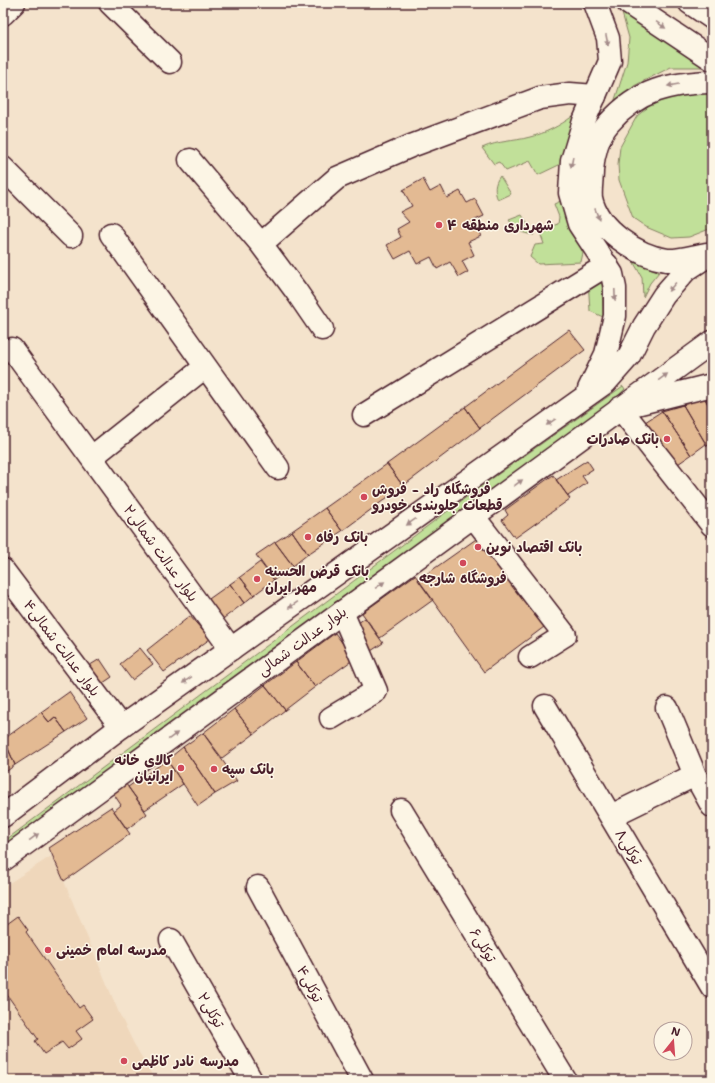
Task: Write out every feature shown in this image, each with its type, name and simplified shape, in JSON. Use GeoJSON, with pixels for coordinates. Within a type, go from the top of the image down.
{"type":"FeatureCollection","features":[{"type":"Feature","properties":{"kind":"street"},"geometry":{"type":"LineString","coordinates":[[3,14],[14,3]]}},
{"type":"Feature","properties":{"kind":"street"},"geometry":{"type":"LineString","coordinates":[[110,3],[170,62]]}},
{"type":"Feature","properties":{"kind":"street"},"geometry":{"type":"LineString","coordinates":[[583,400],[606,354],[615,316],[612,274],[591,244],[580,224],[570,193],[572,161],[584,121],[610,62],[608,38],[595,3]]}},
{"type":"Feature","properties":{"kind":"street"},"geometry":{"type":"LineString","coordinates":[[628,3],[712,59]]}},
{"type":"Feature","properties":{"kind":"street"},"geometry":{"type":"LineString","coordinates":[[690,3],[712,18]]}},
{"type":"Feature","properties":{"kind":"street"},"geometry":{"type":"LineString","coordinates":[[712,82],[670,85],[649,93],[626,107],[608,124],[594,150],[591,198],[600,222],[620,240],[641,251],[667,260],[712,253]]}},
{"type":"Feature","properties":{"kind":"street"},"geometry":{"type":"LineString","coordinates":[[261,244],[337,178],[411,146],[540,98],[570,94],[595,96]]}},
{"type":"Feature","properties":{"kind":"street"},"geometry":{"type":"LineString","coordinates":[[190,160],[261,244],[322,329]]}},
{"type":"Feature","properties":{"kind":"street"},"geometry":{"type":"LineString","coordinates":[[7,180],[71,236]]}},
{"type":"Feature","properties":{"kind":"street"},"geometry":{"type":"LineString","coordinates":[[111,234],[278,468]]}},
{"type":"Feature","properties":{"kind":"street"},"geometry":{"type":"LineString","coordinates":[[5,810],[583,400],[606,382],[629,356],[644,326],[664,295],[686,270],[712,253]]}},
{"type":"Feature","properties":{"kind":"street"},"geometry":{"type":"LineString","coordinates":[[364,415],[607,265]]}},
{"type":"Feature","properties":{"kind":"street","name":"بلوار عدالت شمالی"},"geometry":{"type":"LineString","coordinates":[[3,860],[712,342]]}},
{"type":"Feature","properties":{"kind":"street","name":"بلوار عدالت شمالی۲"},"geometry":{"type":"LineString","coordinates":[[12,349],[231,650]]}},
{"type":"Feature","properties":{"kind":"street"},"geometry":{"type":"LineString","coordinates":[[92,457],[205,367]]}},
{"type":"Feature","properties":{"kind":"street"},"geometry":{"type":"LineString","coordinates":[[712,385],[620,408],[712,525]]}},
{"type":"Feature","properties":{"kind":"street"},"geometry":{"type":"LineString","coordinates":[[473,516],[565,635],[530,657]]}},
{"type":"Feature","properties":{"kind":"street","name":"بلوار عدالت شمالی۴"},"geometry":{"type":"LineString","coordinates":[[3,570],[121,727]]}},
{"type":"Feature","properties":{"kind":"street"},"geometry":{"type":"LineString","coordinates":[[331,718],[376,690],[342,612]]}},
{"type":"Feature","properties":{"kind":"street","name":"توکلی۸"},"geometry":{"type":"LineString","coordinates":[[545,706],[712,987]]}},
{"type":"Feature","properties":{"kind":"street"},"geometry":{"type":"LineString","coordinates":[[667,708],[695,775],[712,806]]}},
{"type":"Feature","properties":{"kind":"street"},"geometry":{"type":"LineString","coordinates":[[611,816],[695,775]]}},
{"type":"Feature","properties":{"kind":"street","name":"توکلی۶"},"geometry":{"type":"LineString","coordinates":[[401,810],[565,1080]]}},
{"type":"Feature","properties":{"kind":"street","name":"توکلی۴"},"geometry":{"type":"LineString","coordinates":[[258,887],[362,1080]]}},
{"type":"Feature","properties":{"kind":"street","name":"توکلی۲"},"geometry":{"type":"LineString","coordinates":[[171,940],[251,1080]]}},
{"type":"Feature","properties":{"kind":"shaded area","name":"مدرسه امام خمینی"},"geometry":{"type":"Polygon","coordinates":[[[53,855],[119,1013],[133,1042],[155,1080],[3,1080],[3,887],[53,855]]]}},
{"type":"Feature","properties":{"kind":"green space"},"geometry":{"type":"Polygon","coordinates":[[[620,6],[707,67],[671,67],[634,86],[612,109],[627,62],[629,38],[620,6]]]}},
{"type":"Feature","properties":{"kind":"green space"},"geometry":{"type":"Polygon","coordinates":[[[712,90],[712,228],[689,237],[672,238],[646,227],[633,218],[619,180],[618,164],[620,147],[637,116],[653,103],[671,95],[712,90]]]}},
{"type":"Feature","properties":{"kind":"green space"},"geometry":{"type":"Polygon","coordinates":[[[573,116],[561,164],[538,175],[530,161],[506,171],[499,162],[494,164],[482,148],[524,139],[542,133],[573,116]]]}},
{"type":"Feature","properties":{"kind":"green space"},"geometry":{"type":"Polygon","coordinates":[[[500,176],[511,194],[498,200],[495,188],[500,176]]]}},
{"type":"Feature","properties":{"kind":"green space"},"geometry":{"type":"Polygon","coordinates":[[[563,200],[583,253],[581,262],[538,264],[530,257],[535,245],[544,244],[539,230],[558,224],[559,217],[554,204],[563,200]]]}},
{"type":"Feature","properties":{"kind":"green space"},"geometry":{"type":"Polygon","coordinates":[[[522,215],[534,235],[519,231],[509,220],[522,215]]]}},
{"type":"Feature","properties":{"kind":"green space"},"geometry":{"type":"Polygon","coordinates":[[[630,256],[659,272],[650,283],[643,297],[642,277],[630,256]]]}},
{"type":"Feature","properties":{"kind":"green space"},"geometry":{"type":"Polygon","coordinates":[[[588,279],[602,280],[603,317],[590,311],[588,279]]]}},
{"type":"Feature","properties":{"kind":"green space"},"geometry":{"type":"Polygon","coordinates":[[[623,386],[625,389],[600,413],[3,851],[3,842],[480,487],[623,386]]]}},
{"type":"Feature","properties":{"kind":"building","name":"شهرداری منطقه ۴"},"geometry":{"type":"Polygon","coordinates":[[[423,179],[430,192],[441,186],[447,198],[460,191],[467,203],[475,199],[484,216],[473,221],[481,236],[468,242],[474,255],[462,261],[468,272],[459,277],[450,262],[437,269],[431,257],[417,264],[410,251],[395,259],[387,245],[401,237],[397,229],[409,222],[400,212],[412,206],[403,190],[423,179]]]}},
{"type":"Feature","properties":{"kind":"building"},"geometry":{"type":"Polygon","coordinates":[[[569,330],[585,350],[480,428],[465,407],[569,330]]]}},
{"type":"Feature","properties":{"kind":"building"},"geometry":{"type":"Polygon","coordinates":[[[702,394],[712,411],[712,443],[707,446],[683,405],[702,394]]]}},
{"type":"Feature","properties":{"kind":"building"},"geometry":{"type":"Polygon","coordinates":[[[712,397],[712,411],[706,400],[712,397]]]}},
{"type":"Feature","properties":{"kind":"building"},"geometry":{"type":"Polygon","coordinates":[[[683,405],[706,444],[691,455],[662,411],[683,405]]]}},
{"type":"Feature","properties":{"kind":"building"},"geometry":{"type":"Polygon","coordinates":[[[465,407],[480,428],[403,486],[387,464],[465,407]]]}},
{"type":"Feature","properties":{"kind":"building","name":"بانک صادرات"},"geometry":{"type":"Polygon","coordinates":[[[662,411],[691,455],[672,468],[642,424],[662,411]]]}},
{"type":"Feature","properties":{"kind":"building"},"geometry":{"type":"Polygon","coordinates":[[[587,460],[593,469],[582,476],[587,483],[568,496],[556,480],[587,460]]]}},
{"type":"Feature","properties":{"kind":"building","name":"فروشگاه راد - فروش قطعات جلوبندی خودرو"},"geometry":{"type":"Polygon","coordinates":[[[387,464],[403,486],[342,531],[325,508],[387,464]]]}},
{"type":"Feature","properties":{"kind":"building"},"geometry":{"type":"Polygon","coordinates":[[[553,475],[570,499],[515,538],[502,520],[508,515],[505,510],[553,475]]]}},
{"type":"Feature","properties":{"kind":"building"},"geometry":{"type":"Polygon","coordinates":[[[325,508],[342,531],[308,554],[292,531],[325,508]]]}},
{"type":"Feature","properties":{"kind":"building"},"geometry":{"type":"Polygon","coordinates":[[[292,531],[308,554],[293,566],[275,542],[292,531]]]}},
{"type":"Feature","properties":{"kind":"building"},"geometry":{"type":"Polygon","coordinates":[[[479,537],[544,627],[484,672],[418,580],[479,537]]]}},
{"type":"Feature","properties":{"kind":"building"},"geometry":{"type":"Polygon","coordinates":[[[275,542],[293,566],[274,580],[256,555],[275,542]]]}},
{"type":"Feature","properties":{"kind":"building"},"geometry":{"type":"Polygon","coordinates":[[[260,562],[274,580],[254,595],[240,577],[260,562]]]}},
{"type":"Feature","properties":{"kind":"building"},"geometry":{"type":"Polygon","coordinates":[[[415,575],[433,600],[380,638],[362,613],[415,575]]]}},
{"type":"Feature","properties":{"kind":"building"},"geometry":{"type":"Polygon","coordinates":[[[240,577],[254,595],[244,603],[230,584],[240,577]]]}},
{"type":"Feature","properties":{"kind":"building"},"geometry":{"type":"Polygon","coordinates":[[[230,584],[244,603],[220,621],[206,601],[230,584]]]}},
{"type":"Feature","properties":{"kind":"building"},"geometry":{"type":"Polygon","coordinates":[[[190,616],[210,639],[164,672],[147,650],[190,616]]]}},
{"type":"Feature","properties":{"kind":"building"},"geometry":{"type":"Polygon","coordinates":[[[365,618],[383,643],[371,651],[354,626],[365,618]]]}},
{"type":"Feature","properties":{"kind":"building"},"geometry":{"type":"Polygon","coordinates":[[[335,633],[354,659],[315,687],[296,662],[335,633]]]}},
{"type":"Feature","properties":{"kind":"building"},"geometry":{"type":"Polygon","coordinates":[[[140,648],[153,664],[132,680],[120,664],[140,648]]]}},
{"type":"Feature","properties":{"kind":"building"},"geometry":{"type":"Polygon","coordinates":[[[100,659],[112,677],[100,685],[87,667],[100,659]]]}},
{"type":"Feature","properties":{"kind":"building"},"geometry":{"type":"Polygon","coordinates":[[[296,662],[315,687],[285,710],[265,685],[296,662]]]}},
{"type":"Feature","properties":{"kind":"building"},"geometry":{"type":"Polygon","coordinates":[[[265,685],[285,710],[254,734],[234,709],[265,685]]]}},
{"type":"Feature","properties":{"kind":"building"},"geometry":{"type":"Polygon","coordinates":[[[69,692],[87,718],[66,732],[55,717],[49,722],[41,712],[69,692]]]}},
{"type":"Feature","properties":{"kind":"building"},"geometry":{"type":"Polygon","coordinates":[[[234,709],[254,734],[222,758],[203,733],[234,709]]]}},
{"type":"Feature","properties":{"kind":"building"},"geometry":{"type":"Polygon","coordinates":[[[41,712],[49,722],[55,717],[66,732],[15,765],[4,739],[41,712]]]}},
{"type":"Feature","properties":{"kind":"building","name":"بانک سپه"},"geometry":{"type":"Polygon","coordinates":[[[203,733],[237,781],[215,794],[183,747],[203,733]]]}},
{"type":"Feature","properties":{"kind":"building"},"geometry":{"type":"Polygon","coordinates":[[[4,739],[15,765],[3,774],[3,740],[4,739]]]}},
{"type":"Feature","properties":{"kind":"building"},"geometry":{"type":"Polygon","coordinates":[[[183,747],[215,794],[198,806],[167,760],[183,747]]]}},
{"type":"Feature","properties":{"kind":"building"},"geometry":{"type":"Polygon","coordinates":[[[167,760],[183,784],[145,810],[128,787],[167,760]]]}},
{"type":"Feature","properties":{"kind":"building"},"geometry":{"type":"Polygon","coordinates":[[[126,784],[147,814],[127,829],[114,811],[121,805],[113,793],[126,784]]]}},
{"type":"Feature","properties":{"kind":"building"},"geometry":{"type":"Polygon","coordinates":[[[111,807],[130,834],[64,881],[49,848],[111,807]]]}},
{"type":"Feature","properties":{"kind":"building"},"geometry":{"type":"Polygon","coordinates":[[[18,916],[28,930],[26,932],[79,1008],[83,1005],[93,1019],[76,1031],[82,1039],[68,1049],[62,1042],[44,1054],[35,1041],[38,1039],[3,989],[3,927],[18,916]]]}},
{"type":"Feature","properties":{"kind":"place","name":"شهرداری منطقه ۴"},"geometry":{"type":"Point","coordinates":[439,225]}},
{"type":"Feature","properties":{"kind":"place","name":"بانک صادرات"},"geometry":{"type":"Point","coordinates":[667,439]}},
{"type":"Feature","properties":{"kind":"place","name":"فروشگاه راد - فروش قطعات جلوبندی خودرو"},"geometry":{"type":"Point","coordinates":[364,497]}},
{"type":"Feature","properties":{"kind":"place","name":"بانک رفاه"},"geometry":{"type":"Point","coordinates":[308,537]}},
{"type":"Feature","properties":{"kind":"place","name":"بانک اقتصاد نوین"},"geometry":{"type":"Point","coordinates":[478,547]}},
{"type":"Feature","properties":{"kind":"place","name":"فروشگاه شارجه"},"geometry":{"type":"Point","coordinates":[463,563]}},
{"type":"Feature","properties":{"kind":"place","name":"بانک قرض الحسنه مهر ایران"},"geometry":{"type":"Point","coordinates":[257,579]}},
{"type":"Feature","properties":{"kind":"place","name":"کالای خانه ایرانیان"},"geometry":{"type":"Point","coordinates":[181,768]}},
{"type":"Feature","properties":{"kind":"place","name":"بانک سپه"},"geometry":{"type":"Point","coordinates":[214,769]}},
{"type":"Feature","properties":{"kind":"place","name":"مدرسه امام خمینی"},"geometry":{"type":"Point","coordinates":[48,950]}},
{"type":"Feature","properties":{"kind":"place","name":"مدرسه نادر کاظمی"},"geometry":{"type":"Point","coordinates":[124,1061]}}]}
